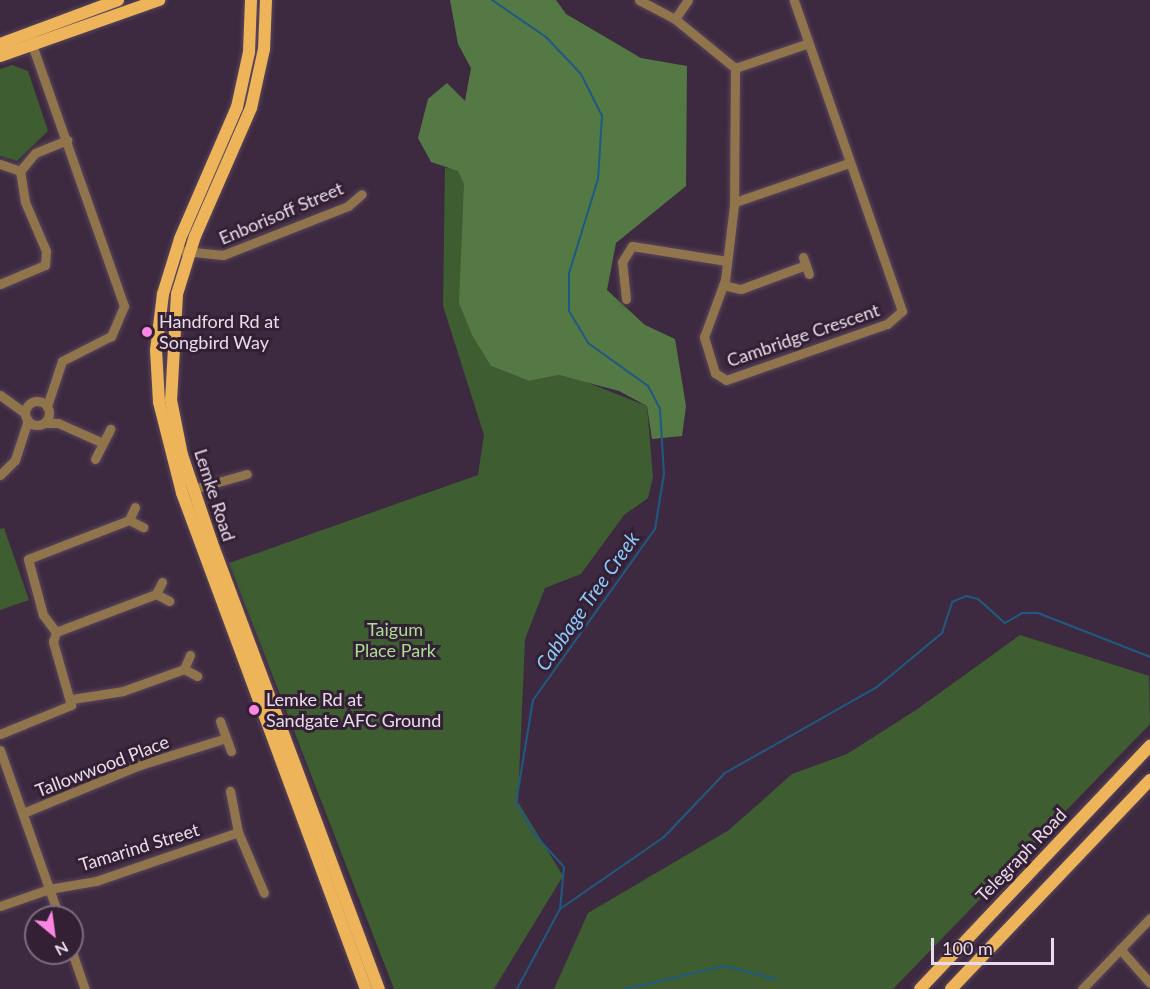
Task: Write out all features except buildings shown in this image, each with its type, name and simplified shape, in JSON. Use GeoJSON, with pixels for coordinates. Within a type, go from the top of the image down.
{"type":"FeatureCollection","features":[{"type":"Feature","properties":{"kind":"main road"},"geometry":{"type":"LineString","coordinates":[[0,56],[31,39],[118,0]]}},
{"type":"Feature","properties":{"kind":"main road"},"geometry":{"type":"LineString","coordinates":[[0,44],[31,39],[159,0]]}},
{"type":"Feature","properties":{"kind":"main road","name":"Lemke Road"},"geometry":{"type":"LineString","coordinates":[[182,251],[251,108],[264,49],[266,0]]}},
{"type":"Feature","properties":{"kind":"main road","name":"Lemke Road"},"geometry":{"type":"LineString","coordinates":[[249,2],[249,52],[237,107],[182,251],[171,327],[170,378],[174,420],[187,491],[366,989]]}},
{"type":"Feature","properties":{"kind":"main road","name":"Lemke Road"},"geometry":{"type":"LineString","coordinates":[[187,491],[379,989]]}},
{"type":"Feature","properties":{"kind":"main road","name":"Telegraph Road"},"geometry":{"type":"LineString","coordinates":[[920,989],[1150,746]]}},
{"type":"Feature","properties":{"kind":"main road"},"geometry":{"type":"LineString","coordinates":[[951,989],[1150,780]]}},
{"type":"Feature","properties":{"kind":"street"},"geometry":{"type":"LineString","coordinates":[[639,0],[675,19],[735,68],[806,44]]}},
{"type":"Feature","properties":{"kind":"street"},"geometry":{"type":"LineString","coordinates":[[675,19],[688,0]]}},
{"type":"Feature","properties":{"kind":"street","name":"Cambridge Crescent"},"geometry":{"type":"LineString","coordinates":[[735,68],[735,202],[723,285],[704,337],[713,369],[723,380],[887,324],[904,316],[900,297],[806,44],[794,0]]}},
{"type":"Feature","properties":{"kind":"street"},"geometry":{"type":"LineString","coordinates":[[0,475],[13,464],[66,356],[108,338],[121,324],[123,301],[31,39]]}},
{"type":"Feature","properties":{"kind":"street"},"geometry":{"type":"LineString","coordinates":[[0,284],[38,272],[47,262],[25,202],[21,171],[35,153],[67,140]]}},
{"type":"Feature","properties":{"kind":"street"},"geometry":{"type":"LineString","coordinates":[[735,202],[849,163]]}},
{"type":"Feature","properties":{"kind":"street"},"geometry":{"type":"LineString","coordinates":[[0,164],[21,171]]}},
{"type":"Feature","properties":{"kind":"street","name":"Enborisoff Street"},"geometry":{"type":"LineString","coordinates":[[182,251],[223,255],[348,206],[362,194]]}},
{"type":"Feature","properties":{"kind":"street"},"geometry":{"type":"LineString","coordinates":[[626,299],[622,262],[632,246],[727,261]]}},
{"type":"Feature","properties":{"kind":"street"},"geometry":{"type":"LineString","coordinates":[[723,285],[741,289],[806,265]]}},
{"type":"Feature","properties":{"kind":"street"},"geometry":{"type":"LineString","coordinates":[[0,395],[103,443]]}},
{"type":"Feature","properties":{"kind":"street"},"geometry":{"type":"LineString","coordinates":[[95,459],[110,429]]}},
{"type":"Feature","properties":{"kind":"street"},"geometry":{"type":"LineString","coordinates":[[187,491],[247,474]]}},
{"type":"Feature","properties":{"kind":"street"},"geometry":{"type":"LineString","coordinates":[[72,699],[54,645],[56,632],[43,615],[28,559],[129,520],[135,507]]}},
{"type":"Feature","properties":{"kind":"street"},"geometry":{"type":"LineString","coordinates":[[129,520],[143,527]]}},
{"type":"Feature","properties":{"kind":"street"},"geometry":{"type":"LineString","coordinates":[[56,632],[156,594],[162,582]]}},
{"type":"Feature","properties":{"kind":"street"},"geometry":{"type":"LineString","coordinates":[[156,594],[169,601]]}},
{"type":"Feature","properties":{"kind":"street"},"geometry":{"type":"LineString","coordinates":[[184,669],[190,655]]}},
{"type":"Feature","properties":{"kind":"street"},"geometry":{"type":"LineString","coordinates":[[0,734],[63,712],[72,699],[123,690],[184,669],[198,676]]}},
{"type":"Feature","properties":{"kind":"street"},"geometry":{"type":"LineString","coordinates":[[220,721],[231,751]]}},
{"type":"Feature","properties":{"kind":"street","name":"Tallowwood Place"},"geometry":{"type":"LineString","coordinates":[[23,813],[140,765],[226,738]]}},
{"type":"Feature","properties":{"kind":"street"},"geometry":{"type":"LineString","coordinates":[[0,750],[55,905]]}},
{"type":"Feature","properties":{"kind":"street"},"geometry":{"type":"LineString","coordinates":[[230,791],[238,832],[264,893]]}},
{"type":"Feature","properties":{"kind":"street","name":"Tamarind Street"},"geometry":{"type":"LineString","coordinates":[[0,906],[49,889],[96,881],[238,832]]}},
{"type":"Feature","properties":{"kind":"street"},"geometry":{"type":"LineString","coordinates":[[1082,989],[1150,918]]}},
{"type":"Feature","properties":{"kind":"street"},"geometry":{"type":"LineString","coordinates":[[1120,950],[1150,983]]}},
{"type":"Feature","properties":{"kind":"street"},"geometry":{"type":"LineString","coordinates":[[77,965],[85,989]]}},
{"type":"Feature","properties":{"kind":"green space"},"geometry":{"type":"Polygon","coordinates":[[[450,0],[556,0],[566,14],[641,58],[687,66],[686,186],[616,243],[607,290],[645,325],[675,339],[686,406],[682,436],[652,439],[647,406],[619,391],[559,375],[529,381],[491,366],[472,335],[459,303],[464,184],[458,171],[431,162],[418,138],[428,99],[447,83],[465,101],[471,68],[458,44],[450,0]]]}},
{"type":"Feature","properties":{"kind":"green space"},"geometry":{"type":"Polygon","coordinates":[[[12,65],[28,71],[48,131],[17,161],[0,156],[0,69],[12,65]]]}},
{"type":"Feature","properties":{"kind":"green space","name":"Taigum Place Park"},"geometry":{"type":"Polygon","coordinates":[[[445,168],[483,171],[491,366],[529,381],[559,375],[586,382],[647,406],[653,477],[648,498],[624,515],[581,574],[545,588],[525,639],[518,802],[563,876],[494,989],[394,989],[229,563],[478,475],[484,435],[443,306],[445,168]]]}},
{"type":"Feature","properties":{"kind":"green space"},"geometry":{"type":"Polygon","coordinates":[[[4,528],[29,600],[0,610],[0,529],[4,528]]]}},
{"type":"Feature","properties":{"kind":"green space"},"geometry":{"type":"Polygon","coordinates":[[[1020,635],[1149,676],[1150,724],[893,989],[554,989],[588,913],[729,830],[792,774],[847,754],[916,710],[1020,635]]]}},
{"type":"Feature","properties":{"kind":"waterway","name":"Cabbage Tree Creek"},"geometry":{"type":"LineString","coordinates":[[492,0],[546,37],[581,74],[602,116],[598,179],[569,273],[569,311],[588,343],[648,386],[660,409],[664,474],[655,529],[533,700],[516,803],[535,835],[564,867],[560,909],[517,989]]}},
{"type":"Feature","properties":{"kind":"waterway"},"geometry":{"type":"LineString","coordinates":[[560,909],[664,837],[725,773],[877,687],[942,633],[952,602],[966,596],[978,599],[1005,623],[1022,613],[1038,613],[1150,657]]}},
{"type":"Feature","properties":{"kind":"waterway"},"geometry":{"type":"LineString","coordinates":[[625,989],[725,966],[776,979]]}},
{"type":"Feature","properties":{"kind":"place","name":"Handford Rd at Songbird Way"},"geometry":{"type":"Point","coordinates":[147,332]}},
{"type":"Feature","properties":{"kind":"place","name":"Lemke Rd at Sandgate AFC Ground"},"geometry":{"type":"Point","coordinates":[254,710]}}]}
